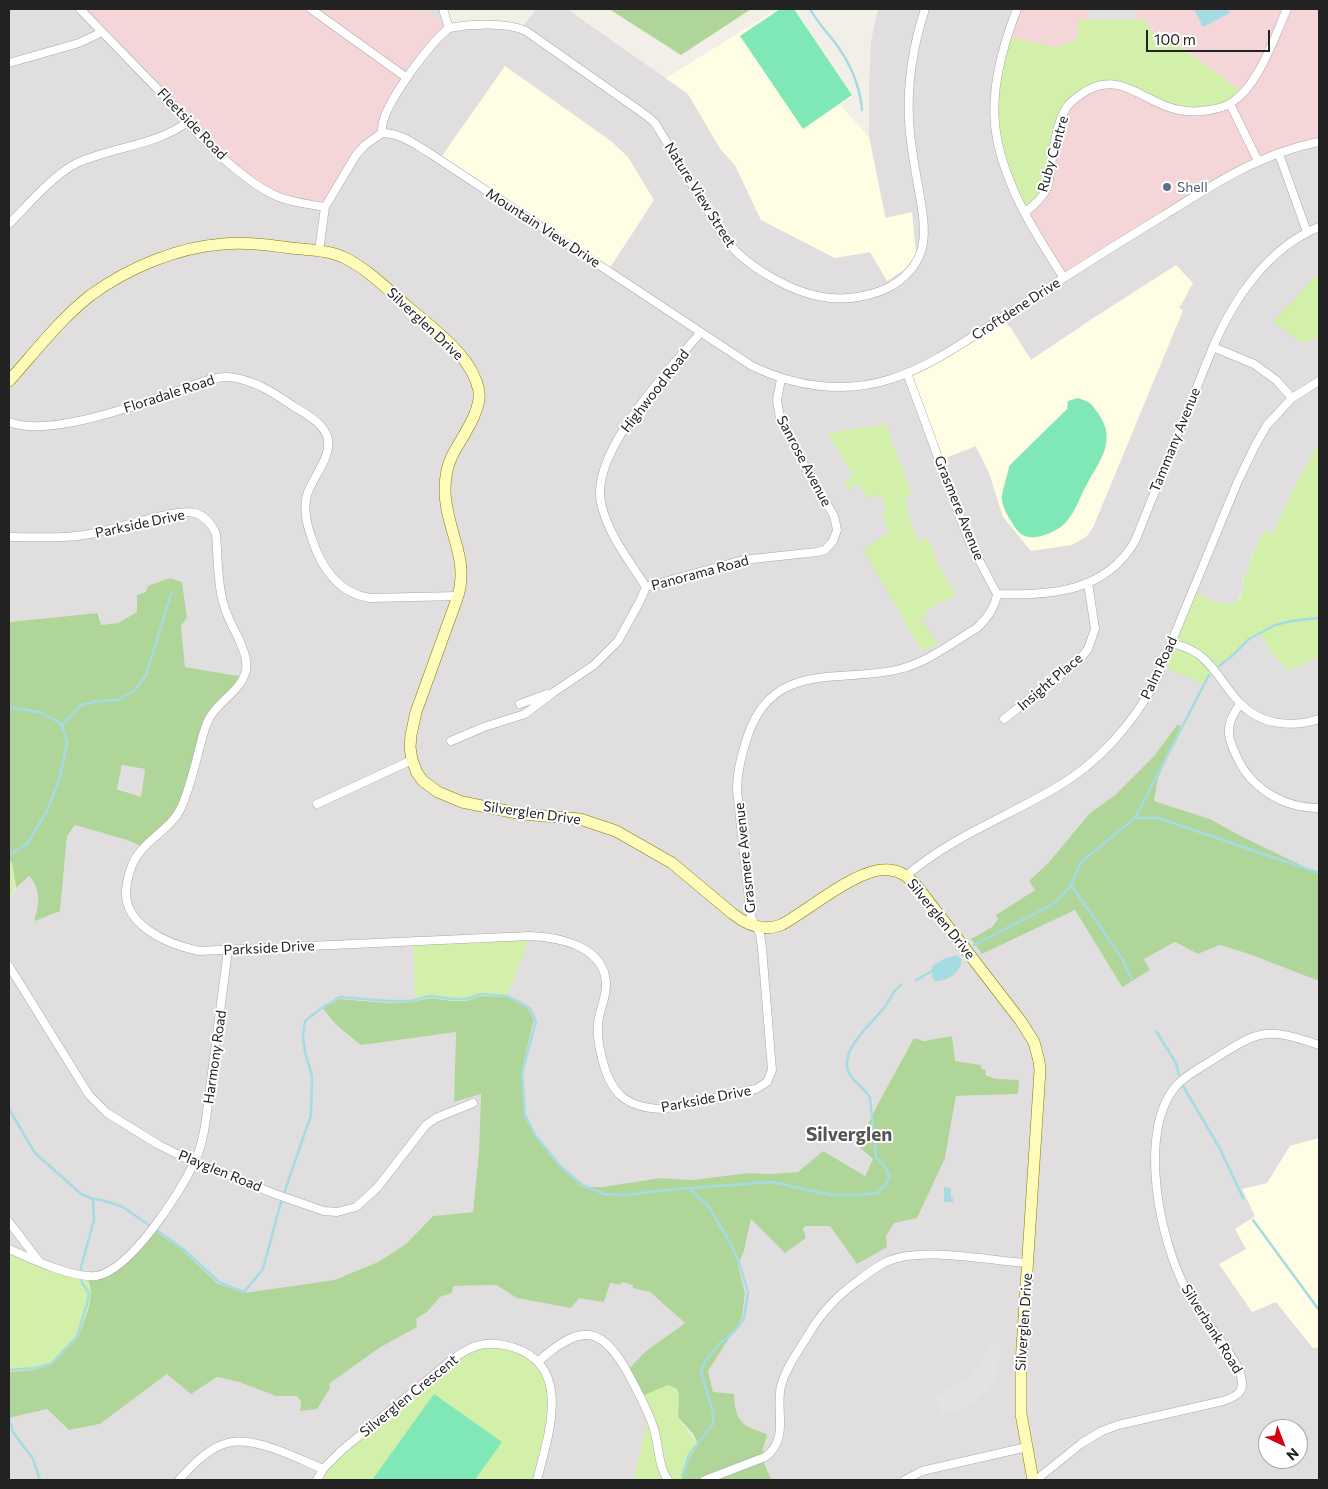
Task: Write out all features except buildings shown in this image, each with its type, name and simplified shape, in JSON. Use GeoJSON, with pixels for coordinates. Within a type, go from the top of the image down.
{"type":"FeatureCollection","features":[{"type":"Feature","properties":{"kind":"street","name":"Fleetside Road"},"geometry":{"type":"LineString","coordinates":[[80,9],[174,106],[187,122],[249,180],[279,197],[300,204],[325,207]]}},
{"type":"Feature","properties":{"kind":"street"},"geometry":{"type":"LineString","coordinates":[[311,9],[407,78]]}},
{"type":"Feature","properties":{"kind":"street"},"geometry":{"type":"LineString","coordinates":[[319,251],[325,207],[356,155],[365,145],[382,133],[383,120],[407,78],[449,28],[443,9]]}},
{"type":"Feature","properties":{"kind":"street","name":"Nature View Street"},"geometry":{"type":"LineString","coordinates":[[449,28],[503,26],[521,29],[647,116],[659,128],[723,236],[735,252],[786,286],[816,297],[836,299],[884,290],[901,280],[919,259],[924,245],[924,219],[911,145],[908,86],[912,58],[924,9]]}},
{"type":"Feature","properties":{"kind":"street"},"geometry":{"type":"LineString","coordinates":[[1017,9],[1009,28],[1001,57],[995,101],[995,124],[1006,169],[1025,212],[1064,278]]}},
{"type":"Feature","properties":{"kind":"street"},"geometry":{"type":"LineString","coordinates":[[1258,161],[1230,104],[1243,92],[1257,73],[1287,9]]}},
{"type":"Feature","properties":{"kind":"street"},"geometry":{"type":"LineString","coordinates":[[9,63],[79,43],[102,32]]}},
{"type":"Feature","properties":{"kind":"street","name":"Ruby Centre"},"geometry":{"type":"LineString","coordinates":[[1025,212],[1033,207],[1048,186],[1059,126],[1067,108],[1077,97],[1088,90],[1111,84],[1124,86],[1136,90],[1165,106],[1190,112],[1214,109],[1230,104]]}},
{"type":"Feature","properties":{"kind":"street"},"geometry":{"type":"LineString","coordinates":[[9,224],[43,190],[71,167],[98,155],[171,132],[187,122]]}},
{"type":"Feature","properties":{"kind":"street","name":"Mountain View Drive"},"geometry":{"type":"LineString","coordinates":[[382,133],[392,133],[407,139],[428,152],[700,333]]}},
{"type":"Feature","properties":{"kind":"street","name":"Croftdene Drive"},"geometry":{"type":"LineString","coordinates":[[700,333],[752,366],[781,379],[815,386],[843,387],[877,383],[907,373],[943,355],[1191,198],[1258,161],[1319,142]]}},
{"type":"Feature","properties":{"kind":"street"},"geometry":{"type":"LineString","coordinates":[[1279,154],[1307,232]]}},
{"type":"Feature","properties":{"kind":"street","name":"Tammany Avenue"},"geometry":{"type":"LineString","coordinates":[[997,594],[1049,593],[1088,584],[1109,571],[1128,552],[1135,541],[1212,347],[1238,298],[1258,272],[1277,254],[1307,232],[1319,227]]}},
{"type":"Feature","properties":{"kind":"street","name":"Silverglen Drive"},"geometry":{"type":"LineString","coordinates":[[9,381],[59,324],[78,306],[112,281],[142,266],[190,250],[222,244],[255,244],[335,254],[376,279],[453,348],[464,360],[476,380],[479,403],[452,456],[445,479],[445,502],[462,575],[458,596],[416,712],[410,735],[412,760],[417,773],[423,781],[438,792],[475,805],[513,812],[580,819],[616,831],[665,858],[744,922],[755,927],[771,928],[781,925],[866,873],[881,869],[906,876],[923,895],[1030,1034],[1039,1061],[1020,1394],[1021,1414],[1034,1480]]}},
{"type":"Feature","properties":{"kind":"street","name":"Highwood Road"},"geometry":{"type":"LineString","coordinates":[[646,587],[619,546],[605,518],[600,499],[601,483],[605,467],[624,430],[651,391],[700,333]]}},
{"type":"Feature","properties":{"kind":"street"},"geometry":{"type":"LineString","coordinates":[[1212,347],[1254,364],[1276,380],[1292,398]]}},
{"type":"Feature","properties":{"kind":"street","name":"Grasmere Avenue"},"geometry":{"type":"LineString","coordinates":[[755,927],[751,917],[737,777],[739,761],[759,712],[777,694],[800,682],[823,677],[867,674],[901,669],[928,657],[977,628],[996,603],[997,594],[969,541],[907,373]]}},
{"type":"Feature","properties":{"kind":"street","name":"Floradale Road"},"geometry":{"type":"LineString","coordinates":[[9,422],[28,426],[72,422],[131,408],[226,377],[242,379],[263,387],[309,416],[326,434],[328,448],[308,492],[305,510],[308,529],[321,564],[334,580],[348,591],[362,597],[458,596]]}},
{"type":"Feature","properties":{"kind":"street","name":"Sanrose Avenue"},"geometry":{"type":"LineString","coordinates":[[781,379],[777,400],[780,418],[808,472],[834,516],[837,530],[833,541]]}},
{"type":"Feature","properties":{"kind":"street","name":"Palm Road"},"geometry":{"type":"LineString","coordinates":[[906,876],[920,864],[957,840],[1058,787],[1099,756],[1129,723],[1148,697],[1238,481],[1256,444],[1267,425],[1292,398],[1319,381]]}},
{"type":"Feature","properties":{"kind":"street","name":"Parkside Drive"},"geometry":{"type":"LineString","coordinates":[[9,537],[88,535],[189,512],[202,516],[216,534],[222,602],[242,646],[246,669],[239,685],[215,709],[207,722],[187,793],[178,813],[138,854],[129,871],[125,891],[126,901],[144,927],[158,937],[178,946],[199,951],[530,936],[555,938],[570,942],[591,955],[604,974],[606,991],[599,1014],[597,1032],[598,1044],[609,1082],[615,1091],[628,1101],[638,1106],[662,1109],[756,1089],[767,1082],[770,1076],[772,1061],[762,948],[760,934],[755,927]]}},
{"type":"Feature","properties":{"kind":"street","name":"Panorama Road"},"geometry":{"type":"LineString","coordinates":[[451,741],[484,726],[525,714],[594,665],[612,648],[631,617],[646,587],[743,560],[817,552],[825,550],[833,541]]}},
{"type":"Feature","properties":{"kind":"street","name":"Insight Place"},"geometry":{"type":"LineString","coordinates":[[1004,719],[1066,671],[1088,649],[1095,629],[1088,584]]}},
{"type":"Feature","properties":{"kind":"street"},"geometry":{"type":"LineString","coordinates":[[1172,643],[1191,649],[1203,657],[1240,704],[1254,715],[1278,723],[1293,724],[1319,719]]}},
{"type":"Feature","properties":{"kind":"street","name":"Panorama Road"},"geometry":{"type":"LineString","coordinates":[[520,704],[554,692]]}},
{"type":"Feature","properties":{"kind":"street"},"geometry":{"type":"LineString","coordinates":[[1240,704],[1231,719],[1229,730],[1231,744],[1239,762],[1250,779],[1264,791],[1283,802],[1319,808]]}},
{"type":"Feature","properties":{"kind":"street"},"geometry":{"type":"LineString","coordinates":[[318,804],[412,760]]}},
{"type":"Feature","properties":{"kind":"street","name":"Harmony Road"},"geometry":{"type":"LineString","coordinates":[[39,1261],[74,1274],[88,1276],[102,1274],[116,1267],[131,1254],[148,1234],[183,1185],[201,1146],[205,1126],[228,950]]}},
{"type":"Feature","properties":{"kind":"street","name":"Playglen Road"},"geometry":{"type":"LineString","coordinates":[[9,966],[93,1100],[118,1121],[159,1145],[195,1162],[275,1194],[324,1211],[337,1212],[356,1207],[377,1188],[426,1125],[436,1118],[473,1103]]}},
{"type":"Feature","properties":{"kind":"street","name":"Silverbank Road"},"geometry":{"type":"LineString","coordinates":[[1034,1480],[1082,1443],[1102,1431],[1118,1425],[1223,1401],[1236,1396],[1240,1392],[1243,1383],[1239,1369],[1186,1290],[1171,1254],[1156,1183],[1155,1150],[1158,1124],[1176,1085],[1238,1043],[1266,1033],[1293,1036],[1319,1045]]}},
{"type":"Feature","properties":{"kind":"street"},"geometry":{"type":"LineString","coordinates":[[9,1222],[39,1261]]}},
{"type":"Feature","properties":{"kind":"street"},"geometry":{"type":"LineString","coordinates":[[9,1249],[39,1261]]}},
{"type":"Feature","properties":{"kind":"street"},"geometry":{"type":"LineString","coordinates":[[705,1480],[764,1457],[772,1452],[779,1439],[781,1387],[786,1373],[831,1302],[870,1272],[888,1261],[918,1254],[1028,1263]]}},
{"type":"Feature","properties":{"kind":"street"},"geometry":{"type":"LineString","coordinates":[[537,1480],[552,1410],[550,1390],[539,1361],[564,1342],[580,1335],[594,1335],[606,1342],[617,1355],[646,1409],[656,1437],[661,1464],[668,1480]]}},
{"type":"Feature","properties":{"kind":"street","name":"Silverglen Crescent"},"geometry":{"type":"LineString","coordinates":[[323,1469],[380,1418],[454,1358],[471,1347],[492,1343],[509,1346],[526,1352],[539,1361]]}},
{"type":"Feature","properties":{"kind":"street"},"geometry":{"type":"LineString","coordinates":[[179,1480],[212,1450],[238,1441],[256,1444],[323,1469],[318,1480]]}},
{"type":"Feature","properties":{"kind":"street"},"geometry":{"type":"LineString","coordinates":[[906,1480],[922,1471],[1027,1447]]}},
{"type":"Feature","properties":{"kind":"shaded area"},"geometry":{"type":"Polygon","coordinates":[[[9,9],[80,9],[390,105],[449,27],[424,9],[443,9],[450,28],[521,28],[537,9],[567,9],[688,94],[721,150],[735,165],[761,220],[835,258],[870,252],[916,255],[912,212],[886,218],[869,137],[871,41],[878,9],[1017,9],[1235,173],[1319,143],[1319,274],[1294,336],[1302,344],[1319,336],[1319,447],[1317,446],[1297,482],[1273,533],[1264,531],[1248,563],[1252,565],[1242,581],[1244,590],[1237,601],[1232,605],[1224,604],[1193,593],[1214,671],[1250,640],[1260,634],[1275,657],[1289,670],[1319,657],[1319,871],[1309,869],[1210,819],[1154,801],[1158,778],[1180,727],[1177,725],[1154,756],[1115,795],[1090,813],[1049,862],[1029,881],[1035,890],[997,915],[998,919],[992,927],[982,954],[1075,910],[1122,987],[1144,959],[1175,942],[1198,954],[1220,945],[1319,981],[1319,1138],[1290,1146],[1267,1183],[1256,1216],[1276,1302],[1313,1348],[1319,1347],[1319,1480],[772,1480],[766,1467],[762,1450],[767,1441],[767,1434],[755,1430],[740,1421],[734,1410],[713,1392],[708,1370],[742,1318],[745,1293],[738,1265],[744,1251],[751,1219],[803,1229],[805,1226],[830,1226],[857,1264],[886,1247],[886,1235],[945,1158],[956,1096],[1018,1094],[996,1079],[985,1075],[981,1065],[955,1061],[953,1057],[929,1040],[924,1041],[914,1038],[864,1129],[873,1159],[865,1176],[823,1151],[798,1172],[748,1173],[692,1180],[660,1178],[603,1187],[582,1187],[559,1166],[535,1136],[525,1118],[521,1073],[534,1020],[528,1008],[507,997],[529,936],[413,942],[415,1001],[388,1003],[355,1000],[326,1014],[361,1045],[456,1031],[454,1102],[481,1093],[479,1151],[473,1212],[433,1216],[406,1244],[378,1262],[333,1280],[244,1293],[218,1284],[181,1249],[88,1277],[9,1250],[9,899],[16,888],[29,876],[38,888],[38,907],[34,918],[60,911],[67,835],[75,825],[127,840],[143,847],[207,722],[243,677],[185,667],[181,626],[187,617],[182,582],[170,578],[146,592],[137,612],[118,623],[101,625],[99,613],[9,622],[9,9]],[[1176,266],[1031,360],[1010,326],[938,457],[943,455],[945,458],[976,446],[989,473],[1086,537],[1093,527],[1183,311],[1179,308],[1188,294],[1176,266]],[[885,424],[828,433],[853,476],[844,482],[858,484],[880,494],[884,502],[886,512],[882,516],[890,531],[880,539],[895,604],[922,651],[921,618],[926,610],[956,595],[939,567],[928,538],[917,542],[908,515],[905,497],[912,494],[885,424]]]}},
{"type":"Feature","properties":{"kind":"shaded area"},"geometry":{"type":"Polygon","coordinates":[[[80,9],[424,9],[450,28],[443,33],[390,105],[382,133],[365,145],[325,207],[300,204],[248,179],[80,9]]]}},
{"type":"Feature","properties":{"kind":"shaded area"},"geometry":{"type":"Polygon","coordinates":[[[777,9],[795,9],[853,96],[840,105],[869,137],[885,218],[912,212],[916,255],[904,270],[887,281],[870,252],[835,258],[761,220],[735,165],[721,150],[688,94],[666,78],[777,9]]]}},
{"type":"Feature","properties":{"kind":"shaded area"},"geometry":{"type":"Polygon","coordinates":[[[1017,9],[1319,9],[1319,143],[1258,161],[1064,278],[1025,213],[1067,108],[1099,86],[1243,93],[1164,33],[1158,35],[1149,28],[1052,47],[1015,39],[1007,36],[1017,9]]]}},
{"type":"Feature","properties":{"kind":"shaded area"},"geometry":{"type":"Polygon","coordinates":[[[1087,9],[1136,9],[1137,19],[1088,20],[1087,9]]]}},
{"type":"Feature","properties":{"kind":"shaded area"},"geometry":{"type":"Polygon","coordinates":[[[505,66],[611,141],[628,157],[654,200],[608,271],[439,160],[505,66]]]}},
{"type":"Feature","properties":{"kind":"shaded area"},"geometry":{"type":"Polygon","coordinates":[[[1176,265],[1193,283],[1179,308],[1183,310],[1093,527],[1086,537],[1072,545],[1031,551],[1003,517],[989,473],[976,446],[945,458],[943,455],[937,458],[907,373],[1003,317],[1031,360],[1176,265]]]}},
{"type":"Feature","properties":{"kind":"shaded area"},"geometry":{"type":"Polygon","coordinates":[[[122,765],[145,769],[141,797],[117,788],[122,765]]]}},
{"type":"Feature","properties":{"kind":"shaded area"},"geometry":{"type":"Polygon","coordinates":[[[1319,1138],[1319,1347],[1313,1348],[1276,1302],[1252,1312],[1219,1264],[1246,1249],[1235,1229],[1255,1216],[1242,1189],[1267,1183],[1290,1146],[1319,1138]]]}},
{"type":"Feature","properties":{"kind":"shaded area"},"geometry":{"type":"Polygon","coordinates":[[[621,1282],[650,1292],[685,1323],[646,1351],[649,1416],[633,1480],[538,1480],[552,1422],[317,1480],[9,1480],[9,1417],[47,1409],[69,1430],[100,1424],[167,1374],[217,1377],[239,1382],[276,1396],[297,1396],[301,1402],[300,1410],[329,1384],[379,1348],[416,1327],[416,1319],[427,1312],[440,1297],[452,1293],[453,1286],[496,1285],[517,1298],[579,1298],[610,1283],[620,1285],[621,1282]]]}},
{"type":"Feature","properties":{"kind":"shaded area"},"geometry":{"type":"Polygon","coordinates":[[[991,1343],[999,1345],[1000,1354],[997,1376],[988,1391],[971,1405],[943,1415],[935,1397],[967,1379],[981,1362],[991,1343]]]}},
{"type":"Feature","properties":{"kind":"green space"},"geometry":{"type":"Polygon","coordinates":[[[609,9],[751,9],[681,55],[609,9]]]}},
{"type":"Feature","properties":{"kind":"green space"},"geometry":{"type":"Polygon","coordinates":[[[780,9],[794,9],[852,95],[803,129],[740,36],[780,9]]]}},
{"type":"Feature","properties":{"kind":"green space"},"geometry":{"type":"Polygon","coordinates":[[[1146,19],[1149,28],[1158,35],[1163,33],[1243,93],[1230,104],[1190,112],[1110,84],[1077,97],[1062,118],[1048,186],[1025,213],[1000,147],[995,102],[1007,36],[1052,47],[1077,41],[1078,20],[1146,19]]]}},
{"type":"Feature","properties":{"kind":"green space"},"geometry":{"type":"Polygon","coordinates":[[[1319,273],[1319,336],[1302,344],[1273,321],[1319,273]]]}},
{"type":"Feature","properties":{"kind":"green space"},"geometry":{"type":"Polygon","coordinates":[[[1078,398],[1092,405],[1104,423],[1106,442],[1101,459],[1076,507],[1062,526],[1041,536],[1024,536],[1015,527],[1003,503],[1002,497],[1009,466],[1067,409],[1068,401],[1078,398]]]}},
{"type":"Feature","properties":{"kind":"green space"},"geometry":{"type":"Polygon","coordinates":[[[885,424],[912,494],[905,497],[908,515],[917,541],[928,538],[939,567],[956,595],[926,610],[928,614],[921,618],[937,644],[922,651],[863,550],[890,531],[881,515],[886,512],[884,502],[880,494],[868,499],[858,484],[849,489],[844,482],[853,476],[828,433],[885,424]]]}},
{"type":"Feature","properties":{"kind":"green space"},"geometry":{"type":"Polygon","coordinates":[[[1317,446],[1319,447],[1319,657],[1289,670],[1275,657],[1260,634],[1250,640],[1214,671],[1204,684],[1162,666],[1193,592],[1214,601],[1228,604],[1235,603],[1240,598],[1244,578],[1251,565],[1248,564],[1264,531],[1273,533],[1297,482],[1317,446]]]}},
{"type":"Feature","properties":{"kind":"green space"},"geometry":{"type":"Polygon","coordinates":[[[170,578],[182,582],[187,617],[181,626],[185,667],[244,677],[215,709],[181,808],[143,847],[127,840],[75,825],[67,836],[60,911],[35,921],[38,900],[36,887],[29,876],[16,888],[12,863],[9,860],[9,622],[98,613],[101,625],[118,623],[137,612],[137,595],[146,592],[148,586],[170,578]],[[122,765],[117,789],[141,797],[145,769],[122,765]]]}},
{"type":"Feature","properties":{"kind":"green space"},"geometry":{"type":"Polygon","coordinates":[[[1177,725],[1181,726],[1158,778],[1154,801],[1210,819],[1309,869],[1319,871],[1319,981],[1220,945],[1198,954],[1175,942],[1144,959],[1150,970],[1122,987],[1075,910],[982,954],[971,939],[992,927],[998,919],[996,915],[1035,890],[1029,881],[1049,862],[1090,813],[1115,795],[1154,756],[1177,725]]]}},
{"type":"Feature","properties":{"kind":"green space"},"geometry":{"type":"Polygon","coordinates":[[[9,860],[12,863],[15,888],[9,899],[9,860]]]}},
{"type":"Feature","properties":{"kind":"green space"},"geometry":{"type":"Polygon","coordinates":[[[530,936],[507,997],[481,996],[467,1001],[431,998],[415,1001],[413,942],[530,936]]]}},
{"type":"Feature","properties":{"kind":"green space"},"geometry":{"type":"Polygon","coordinates":[[[481,996],[507,997],[528,1008],[534,1020],[521,1073],[525,1118],[535,1136],[559,1166],[582,1187],[603,1187],[660,1178],[692,1180],[748,1173],[798,1172],[823,1151],[865,1176],[873,1159],[857,1145],[914,1038],[924,1041],[952,1036],[955,1061],[981,1065],[982,1069],[986,1070],[985,1075],[996,1079],[1019,1080],[1018,1094],[956,1096],[945,1158],[917,1218],[894,1223],[886,1236],[887,1247],[857,1264],[830,1226],[805,1226],[803,1229],[806,1238],[785,1253],[751,1219],[744,1251],[738,1265],[745,1293],[742,1318],[708,1371],[713,1392],[734,1394],[736,1411],[742,1421],[751,1428],[767,1434],[763,1457],[772,1480],[681,1480],[690,1457],[698,1444],[693,1434],[678,1417],[679,1395],[677,1389],[668,1385],[640,1397],[627,1371],[646,1351],[685,1323],[650,1292],[633,1288],[633,1285],[622,1282],[620,1285],[610,1283],[604,1302],[579,1298],[571,1308],[517,1298],[496,1285],[453,1286],[452,1293],[440,1297],[427,1312],[416,1319],[417,1327],[379,1348],[329,1384],[330,1388],[317,1409],[300,1411],[301,1402],[297,1396],[276,1396],[239,1382],[217,1377],[191,1394],[167,1374],[100,1424],[69,1430],[47,1409],[9,1418],[9,1372],[33,1370],[52,1364],[78,1337],[89,1307],[91,1292],[88,1277],[103,1276],[152,1229],[181,1249],[218,1284],[244,1293],[334,1280],[378,1262],[406,1244],[433,1216],[473,1212],[479,1151],[481,1094],[454,1102],[456,1032],[361,1045],[336,1024],[323,1008],[340,999],[388,1003],[411,1002],[431,998],[467,1001],[481,996]]]}},
{"type":"Feature","properties":{"kind":"green space"},"geometry":{"type":"Polygon","coordinates":[[[9,1250],[88,1277],[91,1292],[89,1307],[78,1337],[52,1364],[33,1370],[9,1372],[9,1250]]]}},
{"type":"Feature","properties":{"kind":"green space"},"geometry":{"type":"Polygon","coordinates":[[[487,1343],[536,1358],[552,1399],[538,1480],[475,1480],[502,1442],[434,1394],[372,1480],[317,1480],[323,1468],[454,1358],[487,1343]]]}},
{"type":"Feature","properties":{"kind":"green space"},"geometry":{"type":"Polygon","coordinates":[[[668,1385],[677,1389],[679,1395],[678,1417],[698,1444],[690,1457],[681,1480],[633,1480],[649,1416],[640,1397],[668,1385]]]}},
{"type":"Feature","properties":{"kind":"green space"},"geometry":{"type":"Polygon","coordinates":[[[434,1394],[502,1442],[475,1480],[372,1480],[434,1394]]]}},
{"type":"Feature","properties":{"kind":"water"},"geometry":{"type":"Polygon","coordinates":[[[1194,9],[1227,9],[1230,13],[1203,27],[1194,9]]]}},
{"type":"Feature","properties":{"kind":"water"},"geometry":{"type":"Polygon","coordinates":[[[957,955],[961,959],[961,964],[957,972],[949,978],[935,981],[932,977],[932,966],[946,958],[957,955]]]}},
{"type":"Feature","properties":{"kind":"water"},"geometry":{"type":"Polygon","coordinates":[[[944,1187],[951,1188],[953,1202],[944,1202],[944,1187]]]}},
{"type":"Feature","properties":{"kind":"waterway"},"geometry":{"type":"LineString","coordinates":[[810,9],[841,51],[850,67],[857,84],[862,110]]}},
{"type":"Feature","properties":{"kind":"waterway"},"geometry":{"type":"LineString","coordinates":[[62,725],[81,705],[98,701],[118,700],[135,690],[146,675],[171,594]]}},
{"type":"Feature","properties":{"kind":"waterway"},"geometry":{"type":"LineString","coordinates":[[1219,666],[1249,639],[1275,625],[1319,618]]}},
{"type":"Feature","properties":{"kind":"waterway"},"geometry":{"type":"LineString","coordinates":[[1135,818],[1209,675]]}},
{"type":"Feature","properties":{"kind":"waterway"},"geometry":{"type":"LineString","coordinates":[[9,709],[39,712],[55,720],[62,725],[67,742],[60,777],[47,811],[27,844],[9,855]]}},
{"type":"Feature","properties":{"kind":"waterway"},"geometry":{"type":"LineString","coordinates":[[974,945],[1055,903],[1071,885],[1081,862],[1135,818],[1158,818],[1319,873]]}},
{"type":"Feature","properties":{"kind":"waterway"},"geometry":{"type":"LineString","coordinates":[[1071,885],[1122,958],[1131,978]]}},
{"type":"Feature","properties":{"kind":"waterway"},"geometry":{"type":"LineString","coordinates":[[916,980],[934,970]]}},
{"type":"Feature","properties":{"kind":"waterway"},"geometry":{"type":"LineString","coordinates":[[9,1109],[35,1153],[81,1194],[123,1207],[182,1248],[220,1283],[244,1292],[263,1269],[281,1202],[311,1115],[312,1076],[303,1038],[305,1021],[340,997],[411,1001],[430,996],[467,999],[481,994],[507,996],[530,1008],[536,1021],[522,1073],[525,1115],[535,1135],[560,1166],[582,1185],[604,1194],[626,1195],[664,1190],[772,1182],[831,1195],[861,1195],[877,1193],[886,1185],[889,1176],[884,1165],[876,1158],[870,1098],[848,1072],[847,1059],[859,1036],[901,985]]}},
{"type":"Feature","properties":{"kind":"waterway"},"geometry":{"type":"LineString","coordinates":[[1156,1031],[1176,1063],[1179,1075]]}},
{"type":"Feature","properties":{"kind":"waterway"},"geometry":{"type":"LineString","coordinates":[[1183,1086],[1219,1147],[1243,1198]]}},
{"type":"Feature","properties":{"kind":"waterway"},"geometry":{"type":"LineString","coordinates":[[682,1476],[689,1455],[713,1424],[713,1413],[701,1371],[705,1361],[720,1343],[735,1331],[744,1318],[748,1292],[739,1262],[727,1237],[708,1206],[690,1189]]}},
{"type":"Feature","properties":{"kind":"waterway"},"geometry":{"type":"LineString","coordinates":[[9,1370],[35,1368],[51,1364],[77,1336],[89,1293],[82,1283],[81,1267],[94,1220],[93,1199]]}},
{"type":"Feature","properties":{"kind":"waterway"},"geometry":{"type":"LineString","coordinates":[[1253,1220],[1319,1310]]}},
{"type":"Feature","properties":{"kind":"waterway"},"geometry":{"type":"LineString","coordinates":[[9,1419],[13,1432],[33,1459],[40,1480]]}},
{"type":"Feature","properties":{"kind":"place","name":"Shell"},"geometry":{"type":"Point","coordinates":[1167,187]}},
{"type":"Feature","properties":{"kind":"district","name":"Silverglen"},"geometry":{"type":"Point","coordinates":[849,1135]}}]}
